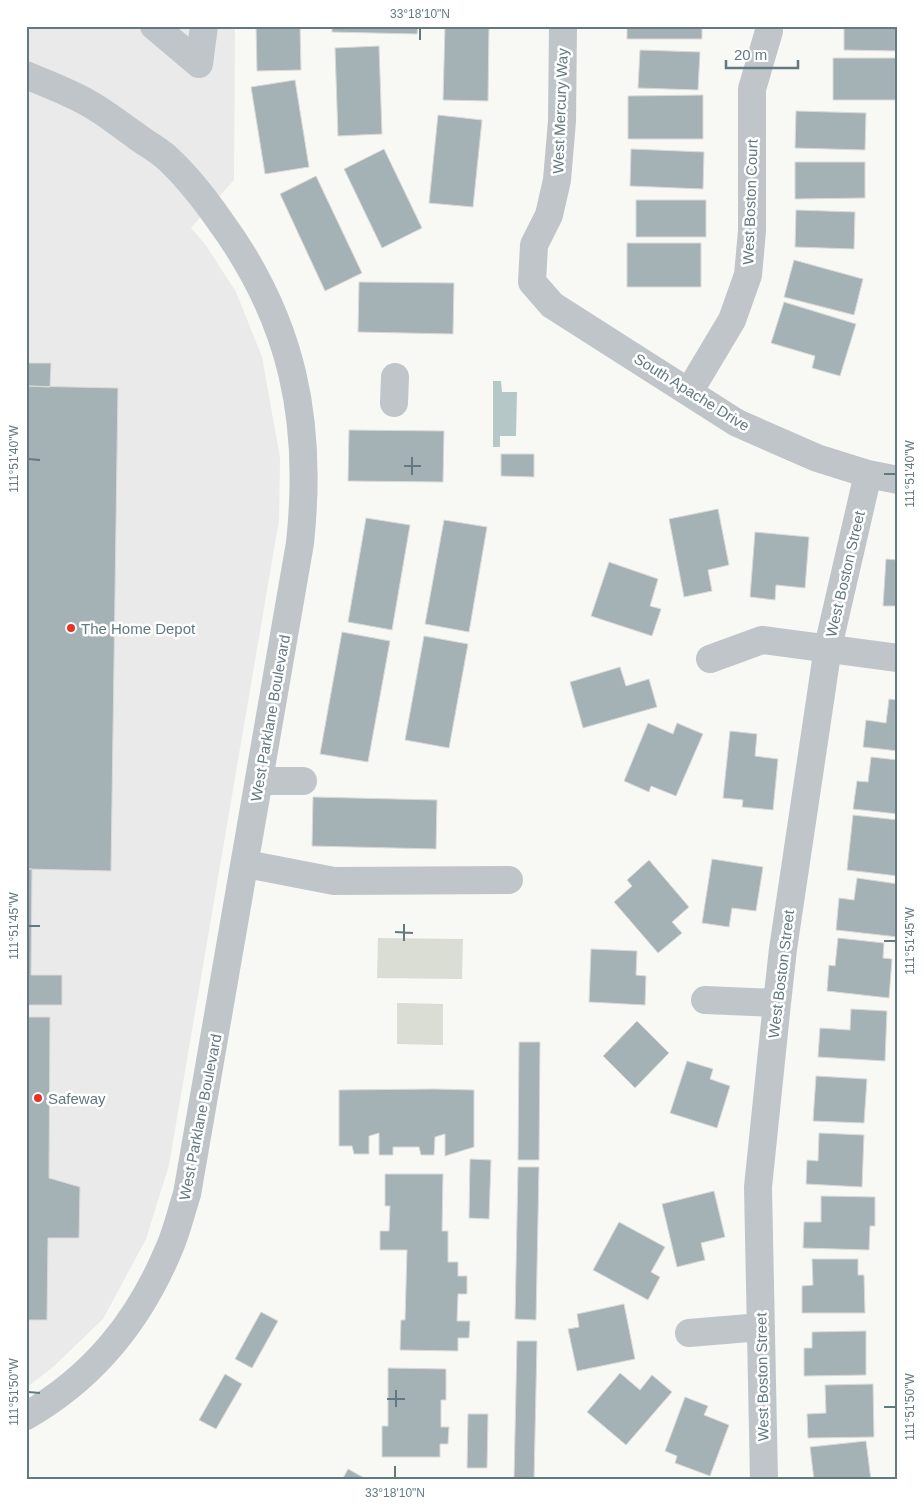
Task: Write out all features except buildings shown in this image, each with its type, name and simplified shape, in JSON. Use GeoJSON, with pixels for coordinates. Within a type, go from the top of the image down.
{"type":"FeatureCollection","features":[{"type":"Feature","properties":{"kind":"street"},"geometry":{"type":"LineString","coordinates":[[154,26],[199,64],[204,26]]}},
{"type":"Feature","properties":{"kind":"street","name":"West Mercury Way"},"geometry":{"type":"LineString","coordinates":[[532,282],[534,245],[549,215],[557,180],[562,121],[563,26]]}},
{"type":"Feature","properties":{"kind":"street","name":"West Boston Court"},"geometry":{"type":"LineString","coordinates":[[689,392],[732,320],[748,275],[752,231],[752,89],[769,31]]}},
{"type":"Feature","properties":{"kind":"street","name":"West Parklane Boulevard"},"geometry":{"type":"LineString","coordinates":[[26,75],[89,103],[165,157],[199,192],[241,250],[264,291],[283,338],[298,404],[304,446],[305,496],[300,543],[246,864],[187,1194],[169,1248],[130,1321],[89,1371],[57,1399],[26,1416]]}},
{"type":"Feature","properties":{"kind":"street","name":"South Apache Drive"},"geometry":{"type":"LineString","coordinates":[[532,282],[552,304],[737,423],[817,458],[868,474],[898,480]]}},
{"type":"Feature","properties":{"kind":"street","name":"West Boston Street"},"geometry":{"type":"LineString","coordinates":[[764,1480],[758,1188],[777,1003],[783,949],[828,647],[868,474]]}},
{"type":"Feature","properties":{"kind":"street"},"geometry":{"type":"LineString","coordinates":[[710,659],[762,640],[828,647],[898,658]]}},
{"type":"Feature","properties":{"kind":"street"},"geometry":{"type":"LineString","coordinates":[[260,781],[303,781]]}},
{"type":"Feature","properties":{"kind":"street"},"geometry":{"type":"LineString","coordinates":[[246,864],[334,881],[509,880]]}},
{"type":"Feature","properties":{"kind":"street"},"geometry":{"type":"LineString","coordinates":[[705,1000],[777,1003]]}},
{"type":"Feature","properties":{"kind":"street"},"geometry":{"type":"LineString","coordinates":[[689,1333],[761,1327]]}},
{"type":"Feature","properties":{"kind":"shaded area"},"geometry":{"type":"Polygon","coordinates":[[[26,26],[235,26],[234,180],[191,228],[205,244],[236,292],[262,357],[280,458],[279,520],[169,1165],[146,1239],[103,1319],[53,1367],[26,1388],[26,26]]]}},
{"type":"Feature","properties":{"kind":"shaded area"},"geometry":{"type":"Polygon","coordinates":[[[493,381],[501,381],[502,392],[517,392],[516,436],[500,436],[500,447],[493,447],[493,381]]]}},
{"type":"Feature","properties":{"kind":"shaded area"},"geometry":{"type":"Polygon","coordinates":[[[378,938],[463,939],[462,979],[377,978],[378,938]]]}},
{"type":"Feature","properties":{"kind":"shaded area"},"geometry":{"type":"Polygon","coordinates":[[[397,1003],[443,1004],[443,1045],[397,1044],[397,1003]]]}},
{"type":"Feature","properties":{"kind":"place","name":"The Home Depot"},"geometry":{"type":"Point","coordinates":[71,628]}},
{"type":"Feature","properties":{"kind":"place","name":"Safeway"},"geometry":{"type":"Point","coordinates":[38,1098]}}]}
